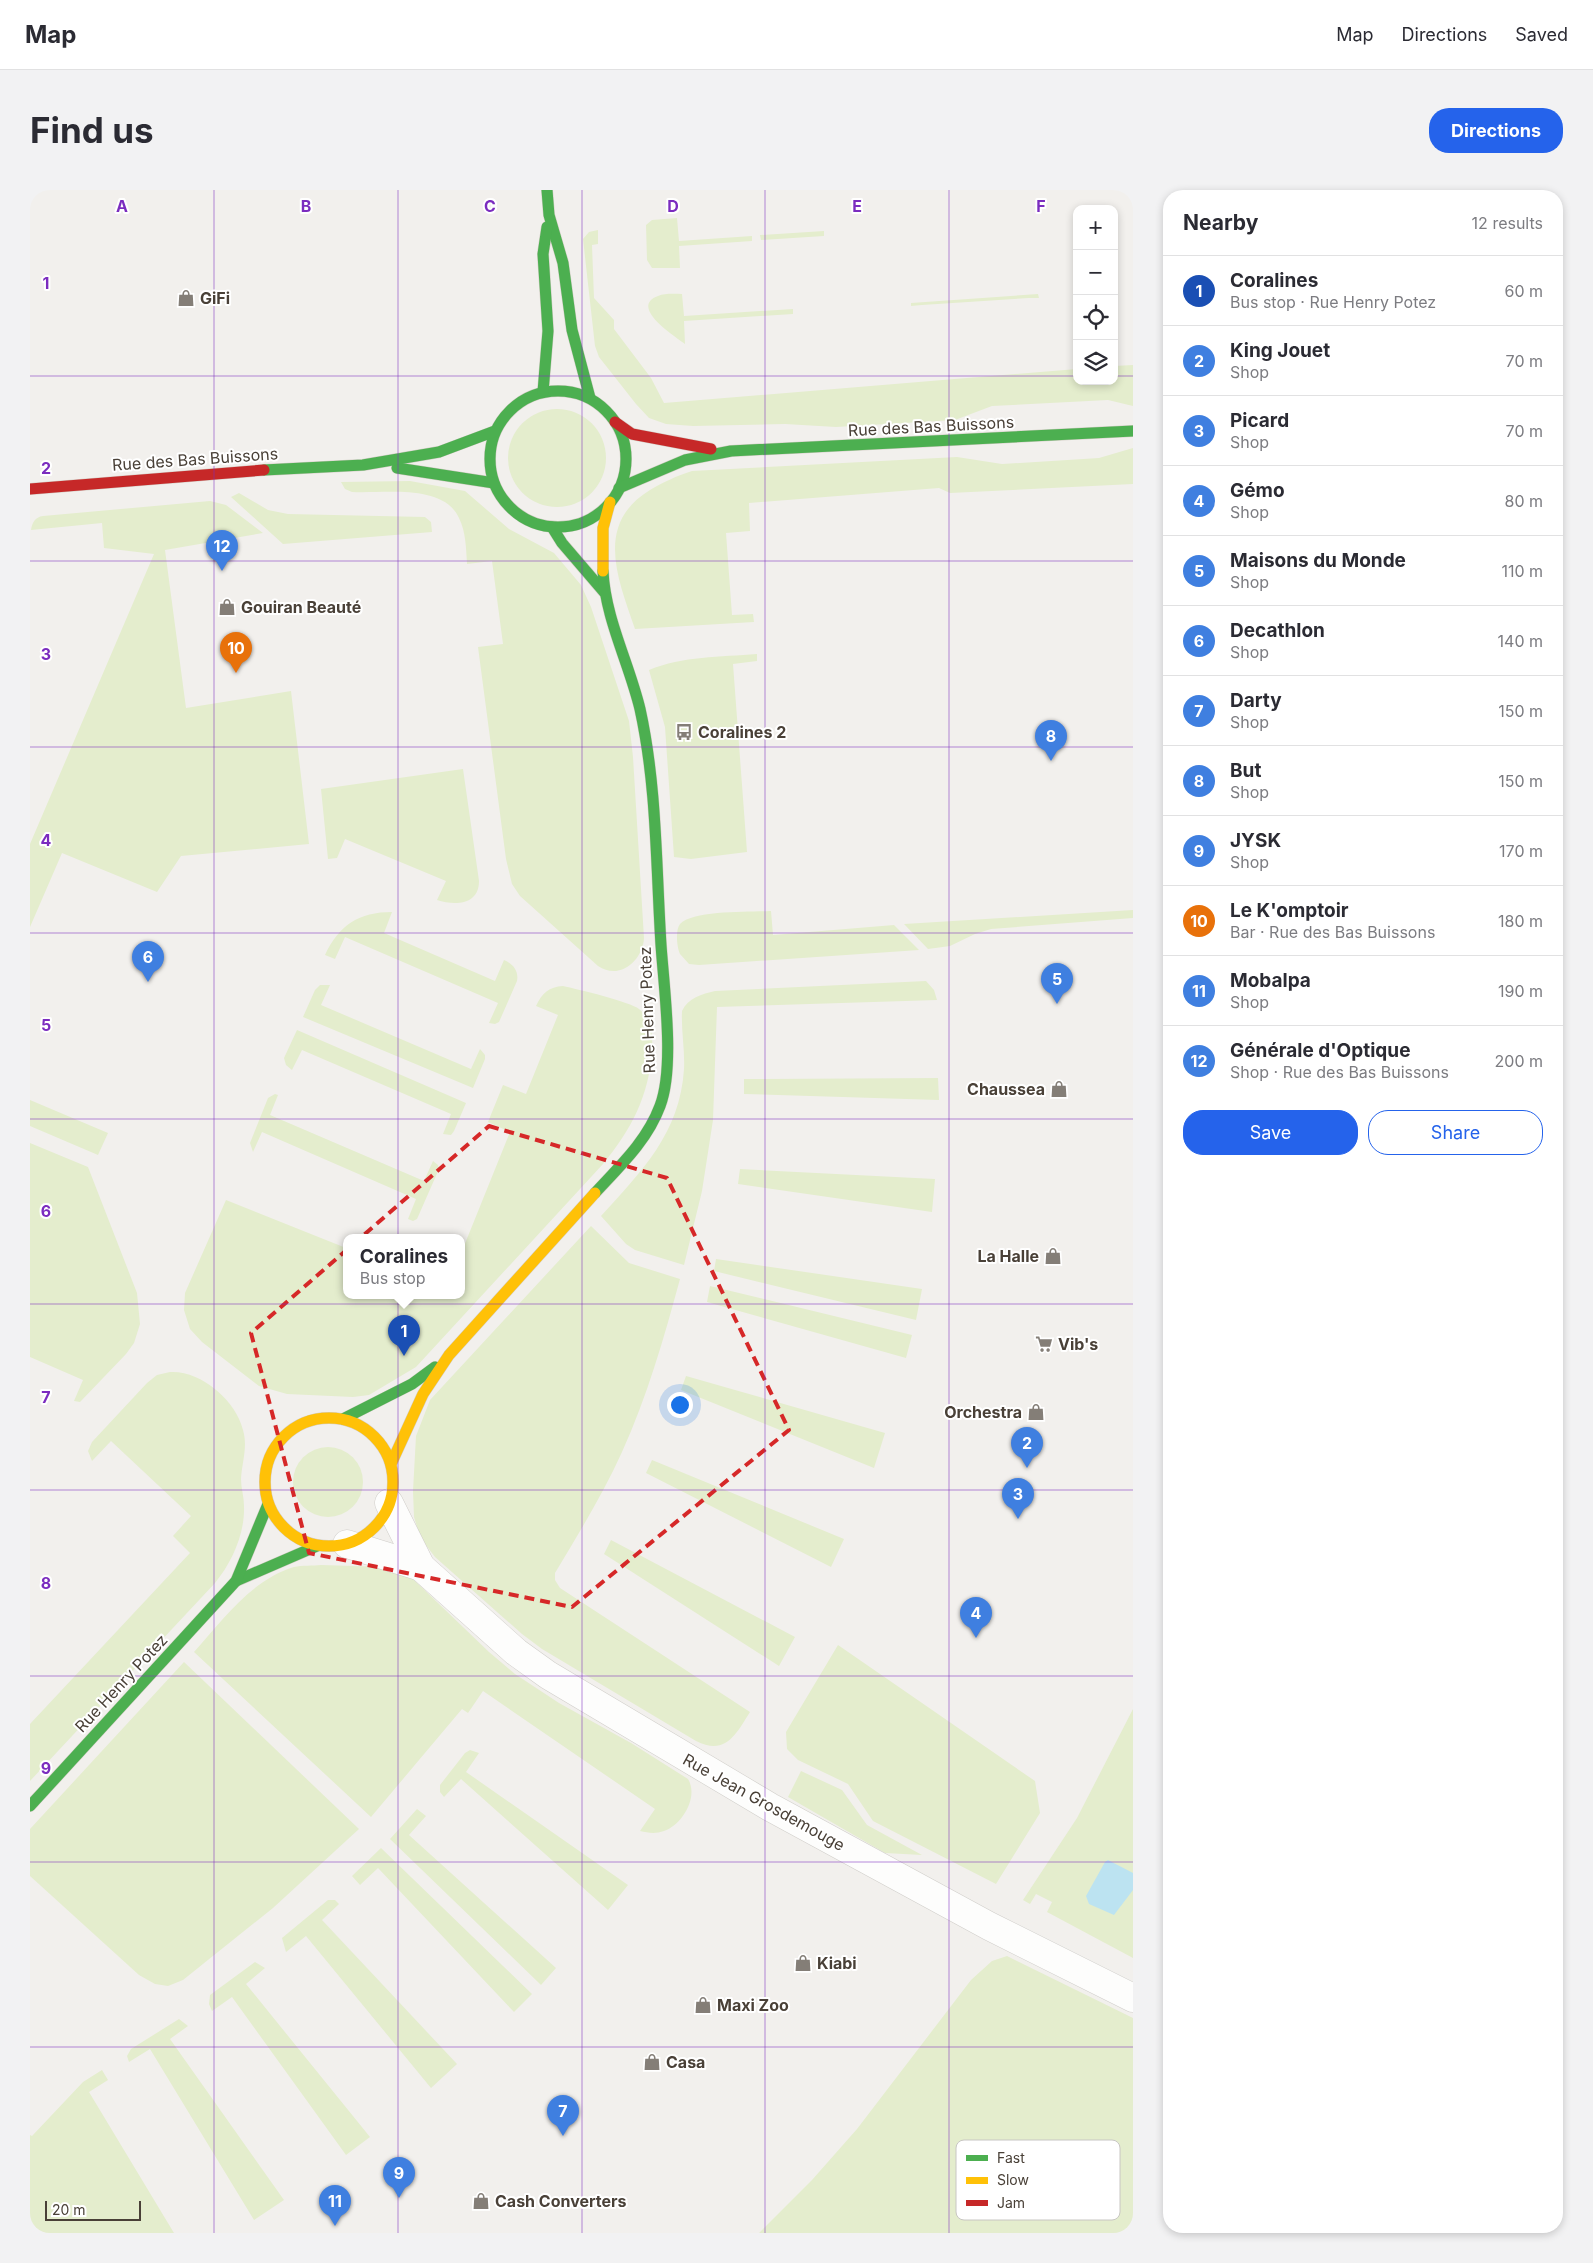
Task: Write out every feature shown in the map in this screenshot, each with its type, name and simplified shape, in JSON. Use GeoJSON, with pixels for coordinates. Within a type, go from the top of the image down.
{"type":"FeatureCollection","features":[{"type":"Feature","properties":{"kind":"street"},"geometry":{"type":"LineString","coordinates":[[547,190],[549,215],[563,263],[572,330],[590,398]]}},
{"type":"Feature","properties":{"kind":"street"},"geometry":{"type":"LineString","coordinates":[[543,392],[548,331],[543,254],[549,215]]}},
{"type":"Feature","properties":{"kind":"street"},"geometry":{"type":"LineString","coordinates":[[567,391],[590,398],[604,408],[615,422],[623,438],[626,454],[625,472],[619,488],[610,502],[594,517],[573,525],[552,527],[533,522],[516,513],[503,500],[494,483],[490,457],[495,431],[500,422],[514,406],[532,395],[543,392],[567,391]]}},
{"type":"Feature","properties":{"kind":"street","name":"Rue des Bas Buissons"},"geometry":{"type":"LineString","coordinates":[[615,422],[632,434],[656,440],[731,452]]}},
{"type":"Feature","properties":{"kind":"street","name":"Rue des Bas Buissons"},"geometry":{"type":"LineString","coordinates":[[363,465],[439,452],[495,431]]}},
{"type":"Feature","properties":{"kind":"street","name":"Rue des Bas Buissons"},"geometry":{"type":"LineString","coordinates":[[619,488],[685,460],[731,452],[1133,431]]}},
{"type":"Feature","properties":{"kind":"street","name":"Rue des Bas Buissons"},"geometry":{"type":"LineString","coordinates":[[30,489],[226,472],[363,465],[408,468],[494,483]]}},
{"type":"Feature","properties":{"kind":"street","name":"Rue Henry Potez"},"geometry":{"type":"LineString","coordinates":[[449,1355],[629,1157],[652,1124],[660,1107],[666,1086],[667,1037],[649,751],[635,688],[604,592],[603,528],[610,502]]}},
{"type":"Feature","properties":{"kind":"street","name":"Rue Henry Potez"},"geometry":{"type":"LineString","coordinates":[[552,527],[562,543],[604,592]]}},
{"type":"Feature","properties":{"kind":"street"},"geometry":{"type":"LineString","coordinates":[[343,1419],[412,1384],[449,1355]]}},
{"type":"Feature","properties":{"kind":"street"},"geometry":{"type":"LineString","coordinates":[[391,1464],[423,1394],[449,1355]]}},
{"type":"Feature","properties":{"kind":"street"},"geometry":{"type":"LineString","coordinates":[[330,1417],[343,1419],[359,1425],[373,1435],[384,1448],[391,1464],[393,1489],[389,1503],[378,1523],[359,1539],[347,1544],[328,1547],[317,1546],[292,1536],[282,1527],[268,1504],[264,1490],[264,1475],[275,1446],[286,1434],[300,1424],[316,1419],[330,1417]]}},
{"type":"Feature","properties":{"kind":"street"},"geometry":{"type":"LineString","coordinates":[[389,1503],[421,1567]]}},
{"type":"Feature","properties":{"kind":"street"},"geometry":{"type":"LineString","coordinates":[[236,1581],[268,1504]]}},
{"type":"Feature","properties":{"kind":"street"},"geometry":{"type":"LineString","coordinates":[[347,1544],[421,1567]]}},
{"type":"Feature","properties":{"kind":"street"},"geometry":{"type":"LineString","coordinates":[[236,1581],[317,1546]]}},
{"type":"Feature","properties":{"kind":"street","name":"Rue Jean Grosdemouge"},"geometry":{"type":"LineString","coordinates":[[421,1567],[516,1652],[548,1675],[763,1802],[989,1926],[1133,1998]]}},
{"type":"Feature","properties":{"kind":"street","name":"Rue Henry Potez"},"geometry":{"type":"LineString","coordinates":[[30,1806],[236,1581]]}},
{"type":"Feature","properties":{"kind":"highlighted area"},"geometry":{"type":"Polygon","coordinates":[[[489,1126],[667,1178],[789,1430],[572,1607],[309,1553],[251,1333],[489,1126]]]}},
{"type":"Feature","properties":{"kind":"green space"},"geometry":{"type":"Polygon","coordinates":[[[677,218],[679,241],[752,236],[752,241],[679,246],[680,268],[652,268],[647,260],[646,225],[652,220],[677,218]]]}},
{"type":"Feature","properties":{"kind":"green space"},"geometry":{"type":"Polygon","coordinates":[[[598,230],[598,244],[592,245],[594,298],[614,320],[614,329],[651,378],[664,403],[1073,369],[1073,385],[1118,385],[1118,366],[1133,365],[1133,406],[1108,400],[992,406],[955,420],[836,427],[785,424],[693,426],[666,424],[649,418],[599,357],[595,346],[583,239],[589,232],[598,230]]]}},
{"type":"Feature","properties":{"kind":"green space"},"geometry":{"type":"Polygon","coordinates":[[[824,231],[824,236],[761,240],[760,235],[824,231]]]}},
{"type":"Feature","properties":{"kind":"green space"},"geometry":{"type":"Polygon","coordinates":[[[682,294],[684,316],[793,309],[793,314],[684,321],[685,344],[657,322],[648,307],[650,301],[658,296],[682,294]]]}},
{"type":"Feature","properties":{"kind":"green space"},"geometry":{"type":"Polygon","coordinates":[[[1038,294],[1039,298],[911,306],[911,303],[1038,294]]]}},
{"type":"Feature","properties":{"kind":"green space"},"geometry":{"type":"Polygon","coordinates":[[[557,409],[576,413],[592,423],[602,439],[606,458],[602,477],[592,493],[576,503],[557,507],[538,503],[522,493],[512,477],[508,458],[512,439],[522,423],[538,413],[557,409]]]}},
{"type":"Feature","properties":{"kind":"green space"},"geometry":{"type":"Polygon","coordinates":[[[1133,448],[1133,484],[950,493],[939,488],[749,503],[750,531],[726,533],[732,615],[753,614],[754,622],[635,629],[622,591],[615,553],[616,536],[622,519],[633,504],[650,490],[670,479],[692,471],[957,457],[1002,464],[1099,458],[1133,448]]]}},
{"type":"Feature","properties":{"kind":"green space"},"geometry":{"type":"Polygon","coordinates":[[[410,481],[465,491],[509,529],[554,553],[581,585],[591,607],[629,721],[633,757],[644,938],[643,946],[635,960],[622,970],[606,970],[598,966],[520,896],[512,884],[506,859],[478,647],[503,644],[492,561],[467,564],[463,529],[459,518],[451,507],[440,499],[411,493],[352,492],[345,489],[341,482],[410,481]]]}},
{"type":"Feature","properties":{"kind":"green space"},"geometry":{"type":"Polygon","coordinates":[[[239,493],[268,510],[288,514],[425,517],[431,522],[432,532],[283,544],[231,497],[239,493]]]}},
{"type":"Feature","properties":{"kind":"green space"},"geometry":{"type":"Polygon","coordinates":[[[210,501],[226,505],[263,533],[165,550],[186,708],[291,691],[309,844],[181,856],[157,892],[62,853],[30,927],[30,844],[154,554],[104,548],[102,523],[31,530],[32,525],[36,519],[43,516],[210,501]]]}},
{"type":"Feature","properties":{"kind":"green space"},"geometry":{"type":"Polygon","coordinates":[[[757,654],[757,661],[733,664],[747,852],[691,859],[674,857],[665,727],[649,670],[662,665],[688,660],[757,654]]]}},
{"type":"Feature","properties":{"kind":"green space"},"geometry":{"type":"Polygon","coordinates":[[[463,769],[479,881],[475,895],[470,899],[458,903],[437,900],[446,881],[345,839],[337,858],[328,859],[321,789],[463,769]]]}},
{"type":"Feature","properties":{"kind":"green space"},"geometry":{"type":"Polygon","coordinates":[[[1133,910],[1133,918],[991,929],[975,934],[950,946],[928,949],[904,924],[1133,910]]]}},
{"type":"Feature","properties":{"kind":"green space"},"geometry":{"type":"Polygon","coordinates":[[[771,911],[773,935],[894,925],[919,950],[699,965],[689,964],[680,954],[677,943],[677,930],[680,924],[687,919],[709,914],[771,911]]]}},
{"type":"Feature","properties":{"kind":"green space"},"geometry":{"type":"Polygon","coordinates":[[[392,912],[384,933],[495,981],[504,960],[513,966],[517,974],[517,981],[499,1022],[495,1024],[489,1023],[498,1003],[345,937],[335,959],[325,955],[337,936],[351,922],[370,914],[392,912]]]}},
{"type":"Feature","properties":{"kind":"green space"},"geometry":{"type":"Polygon","coordinates":[[[926,981],[934,990],[937,1000],[717,1007],[713,1120],[702,1191],[684,1265],[635,1250],[626,1244],[601,1216],[644,1167],[667,1132],[681,1092],[684,1069],[682,1011],[692,1000],[700,995],[715,991],[926,981]]]}},
{"type":"Feature","properties":{"kind":"green space"},"geometry":{"type":"Polygon","coordinates":[[[320,985],[330,985],[321,1005],[471,1069],[480,1049],[485,1055],[485,1059],[473,1088],[303,1017],[315,990],[320,985]]]}},
{"type":"Feature","properties":{"kind":"green space"},"geometry":{"type":"Polygon","coordinates":[[[563,986],[603,996],[634,1006],[643,1013],[651,1028],[652,1045],[650,1067],[643,1098],[630,1125],[603,1164],[416,1367],[369,1395],[353,1397],[287,1394],[259,1386],[202,1342],[190,1329],[184,1310],[185,1293],[226,1200],[343,1247],[343,1299],[465,1299],[465,1244],[510,1132],[488,1122],[503,1085],[526,1094],[558,1015],[536,1006],[546,992],[563,986]]]}},
{"type":"Feature","properties":{"kind":"green space"},"geometry":{"type":"Polygon","coordinates":[[[297,1030],[466,1103],[454,1131],[451,1135],[443,1134],[451,1114],[302,1050],[292,1070],[286,1065],[284,1058],[297,1030]]]}},
{"type":"Feature","properties":{"kind":"green space"},"geometry":{"type":"Polygon","coordinates":[[[938,1078],[939,1100],[744,1094],[744,1079],[938,1078]]]}},
{"type":"Feature","properties":{"kind":"green space"},"geometry":{"type":"Polygon","coordinates":[[[275,1094],[278,1095],[270,1115],[424,1181],[433,1161],[438,1165],[439,1169],[417,1219],[413,1221],[408,1219],[416,1199],[262,1132],[253,1152],[250,1143],[268,1098],[275,1094]]]}},
{"type":"Feature","properties":{"kind":"green space"},"geometry":{"type":"Polygon","coordinates":[[[30,1100],[108,1133],[98,1155],[30,1126],[30,1100]]]}},
{"type":"Feature","properties":{"kind":"green space"},"geometry":{"type":"Polygon","coordinates":[[[30,1143],[88,1167],[137,1293],[140,1324],[134,1343],[126,1354],[80,1402],[74,1401],[83,1380],[30,1357],[30,1143]]]}},
{"type":"Feature","properties":{"kind":"green space"},"geometry":{"type":"Polygon","coordinates":[[[740,1169],[935,1179],[932,1212],[738,1184],[740,1169]]]}},
{"type":"Feature","properties":{"kind":"green space"},"geometry":{"type":"Polygon","coordinates":[[[591,1226],[629,1263],[680,1279],[654,1367],[631,1431],[615,1468],[599,1498],[555,1573],[555,1580],[560,1588],[750,1712],[735,1735],[723,1744],[715,1746],[696,1741],[542,1649],[522,1634],[435,1557],[425,1544],[414,1517],[413,1491],[416,1436],[430,1400],[591,1226]]]}},
{"type":"Feature","properties":{"kind":"green space"},"geometry":{"type":"Polygon","coordinates":[[[716,1259],[922,1289],[916,1320],[714,1271],[716,1259]]]}},
{"type":"Feature","properties":{"kind":"green space"},"geometry":{"type":"Polygon","coordinates":[[[710,1286],[912,1335],[906,1358],[707,1302],[710,1286]]]}},
{"type":"Feature","properties":{"kind":"green space"},"geometry":{"type":"Polygon","coordinates":[[[170,1372],[193,1376],[215,1389],[233,1408],[239,1419],[245,1442],[241,1479],[244,1516],[240,1537],[232,1557],[215,1583],[30,1781],[30,1724],[190,1553],[173,1536],[191,1516],[111,1441],[92,1461],[88,1451],[92,1442],[147,1383],[157,1375],[170,1372]]]}},
{"type":"Feature","properties":{"kind":"green space"},"geometry":{"type":"Polygon","coordinates":[[[686,1376],[885,1433],[874,1468],[681,1390],[686,1376]]]}},
{"type":"Feature","properties":{"kind":"green space"},"geometry":{"type":"Polygon","coordinates":[[[328,1447],[347,1453],[357,1463],[363,1482],[357,1501],[347,1511],[328,1517],[309,1511],[299,1501],[293,1482],[299,1463],[309,1453],[328,1447]]]}},
{"type":"Feature","properties":{"kind":"green space"},"geometry":{"type":"Polygon","coordinates":[[[652,1460],[844,1539],[831,1567],[646,1473],[652,1460]]]}},
{"type":"Feature","properties":{"kind":"green space"},"geometry":{"type":"Polygon","coordinates":[[[611,1540],[795,1637],[779,1666],[604,1554],[611,1540]]]}},
{"type":"Feature","properties":{"kind":"green space"},"geometry":{"type":"Polygon","coordinates":[[[321,1565],[386,1567],[412,1578],[489,1652],[515,1674],[559,1703],[631,1743],[688,1779],[691,1786],[691,1794],[687,1810],[671,1828],[658,1833],[640,1831],[655,1809],[483,1691],[468,1713],[462,1709],[371,1817],[194,1652],[227,1614],[264,1581],[294,1567],[321,1565]]]}},
{"type":"Feature","properties":{"kind":"green space"},"geometry":{"type":"Polygon","coordinates":[[[838,1645],[1035,1781],[1040,1813],[996,1884],[873,1821],[848,1784],[798,1760],[787,1749],[786,1732],[838,1645]]]}},
{"type":"Feature","properties":{"kind":"green space"},"geometry":{"type":"Polygon","coordinates":[[[184,1662],[359,1829],[273,1908],[183,1980],[168,1986],[155,1984],[139,1975],[30,1876],[30,1829],[184,1662]]]}},
{"type":"Feature","properties":{"kind":"green space"},"geometry":{"type":"Polygon","coordinates":[[[1133,1709],[1133,1958],[1047,1912],[1052,1902],[1036,1894],[1030,1904],[1023,1900],[1077,1818],[1133,1709]]]}},
{"type":"Feature","properties":{"kind":"green space"},"geometry":{"type":"Polygon","coordinates":[[[470,1750],[479,1753],[466,1772],[628,1885],[608,1910],[461,1779],[444,1797],[440,1792],[440,1785],[465,1753],[470,1750]]]}},
{"type":"Feature","properties":{"kind":"green space"},"geometry":{"type":"Polygon","coordinates":[[[801,1771],[842,1790],[867,1825],[922,1855],[885,1853],[788,1797],[801,1771]]]}},
{"type":"Feature","properties":{"kind":"green space"},"geometry":{"type":"Polygon","coordinates":[[[417,1809],[426,1816],[409,1835],[556,1968],[541,1985],[390,1839],[417,1809]]]}},
{"type":"Feature","properties":{"kind":"green space"},"geometry":{"type":"Polygon","coordinates":[[[381,1848],[532,1994],[514,2012],[378,1868],[360,1885],[352,1876],[381,1848]]]}},
{"type":"Feature","properties":{"kind":"green space"},"geometry":{"type":"Polygon","coordinates":[[[328,1900],[335,1900],[339,1904],[322,1920],[457,2064],[431,2088],[306,1936],[286,1952],[282,1938],[328,1900]]]}},
{"type":"Feature","properties":{"kind":"green space"},"geometry":{"type":"Polygon","coordinates":[[[1007,1956],[1133,2018],[1133,2233],[759,2233],[812,2180],[857,2129],[971,1980],[992,1961],[1007,1956]]]}},
{"type":"Feature","properties":{"kind":"green space"},"geometry":{"type":"Polygon","coordinates":[[[255,1962],[265,1968],[246,1984],[370,2137],[346,2155],[232,1997],[212,2011],[209,2004],[210,1995],[255,1962]]]}},
{"type":"Feature","properties":{"kind":"green space"},"geometry":{"type":"Polygon","coordinates":[[[179,2019],[188,2026],[170,2039],[284,2200],[254,2220],[150,2049],[129,2062],[127,2056],[131,2049],[179,2019]]]}},
{"type":"Feature","properties":{"kind":"green space"},"geometry":{"type":"Polygon","coordinates":[[[102,2070],[108,2080],[89,2092],[174,2233],[30,2233],[30,2135],[32,2136],[83,2082],[102,2070]]]}},
{"type":"Feature","properties":{"kind":"water"},"geometry":{"type":"Polygon","coordinates":[[[1108,1860],[1133,1873],[1133,1890],[1114,1915],[1089,1904],[1086,1896],[1105,1862],[1108,1860]]]}},
{"type":"Feature","properties":{"kind":"traffic: fast"},"geometry":{"type":"LineString","coordinates":[[547,190],[549,215],[563,263],[572,330],[590,398]]}},
{"type":"Feature","properties":{"kind":"traffic: fast"},"geometry":{"type":"LineString","coordinates":[[543,392],[548,331],[543,254],[547,227]]}},
{"type":"Feature","properties":{"kind":"traffic: fast"},"geometry":{"type":"LineString","coordinates":[[558,391],[584,396],[596,402],[606,411],[615,421],[621,433],[626,459],[621,485],[615,497],[606,507],[596,516],[584,522],[558,527],[532,522],[520,516],[510,507],[501,497],[495,485],[490,459],[495,433],[501,421],[510,411],[520,402],[532,396],[558,391]]}},
{"type":"Feature","properties":{"kind":"traffic: fast"},"geometry":{"type":"LineString","coordinates":[[264,470],[363,465],[439,452],[495,431]]}},
{"type":"Feature","properties":{"kind":"traffic: fast"},"geometry":{"type":"LineString","coordinates":[[619,488],[685,460],[731,451],[1133,431]]}},
{"type":"Feature","properties":{"kind":"traffic: fast"},"geometry":{"type":"LineString","coordinates":[[397,468],[494,483]]}},
{"type":"Feature","properties":{"kind":"traffic: fast"},"geometry":{"type":"LineString","coordinates":[[552,527],[562,543],[604,592]]}},
{"type":"Feature","properties":{"kind":"traffic: fast"},"geometry":{"type":"LineString","coordinates":[[595,1193],[623,1163],[648,1131],[660,1106],[664,1090],[668,1050],[650,767],[640,709],[608,606],[603,571]]}},
{"type":"Feature","properties":{"kind":"traffic: fast"},"geometry":{"type":"LineString","coordinates":[[343,1419],[412,1384],[435,1367]]}},
{"type":"Feature","properties":{"kind":"traffic: fast"},"geometry":{"type":"LineString","coordinates":[[30,1806],[236,1581],[268,1504]]}},
{"type":"Feature","properties":{"kind":"traffic: fast"},"geometry":{"type":"LineString","coordinates":[[236,1581],[317,1546]]}},
{"type":"Feature","properties":{"kind":"traffic: slow"},"geometry":{"type":"LineString","coordinates":[[603,571],[603,528],[610,502]]}},
{"type":"Feature","properties":{"kind":"traffic: slow"},"geometry":{"type":"LineString","coordinates":[[391,1464],[423,1394],[449,1355],[595,1193]]}},
{"type":"Feature","properties":{"kind":"traffic: slow"},"geometry":{"type":"LineString","coordinates":[[329,1418],[342,1419],[354,1423],[365,1428],[375,1436],[383,1446],[388,1457],[392,1469],[393,1482],[392,1495],[388,1507],[383,1518],[375,1528],[365,1536],[354,1541],[342,1545],[329,1546],[316,1545],[304,1541],[293,1536],[283,1528],[275,1518],[270,1507],[266,1495],[265,1482],[266,1469],[270,1457],[275,1446],[283,1436],[293,1428],[304,1423],[316,1419],[329,1418]]}},
{"type":"Feature","properties":{"kind":"traffic: jam"},"geometry":{"type":"LineString","coordinates":[[615,422],[632,434],[711,449]]}},
{"type":"Feature","properties":{"kind":"traffic: jam"},"geometry":{"type":"LineString","coordinates":[[30,489],[264,470]]}},
{"type":"Feature","properties":{"kind":"place","name":"GiFi"},"geometry":{"type":"Point","coordinates":[186,298]}},
{"type":"Feature","properties":{"kind":"place","name":"Générale d'Optique"},"geometry":{"type":"Point","coordinates":[222,571]}},
{"type":"Feature","properties":{"kind":"place","name":"Gouiran Beauté"},"geometry":{"type":"Point","coordinates":[227,607]}},
{"type":"Feature","properties":{"kind":"place","name":"Le K'omptoir"},"geometry":{"type":"Point","coordinates":[236,673]}},
{"type":"Feature","properties":{"kind":"place","name":"Coralines 2"},"geometry":{"type":"Point","coordinates":[684,732]}},
{"type":"Feature","properties":{"kind":"place","name":"But"},"geometry":{"type":"Point","coordinates":[1051,761]}},
{"type":"Feature","properties":{"kind":"place","name":"Decathlon"},"geometry":{"type":"Point","coordinates":[148,982]}},
{"type":"Feature","properties":{"kind":"place","name":"Maisons du Monde"},"geometry":{"type":"Point","coordinates":[1057,1004]}},
{"type":"Feature","properties":{"kind":"place","name":"Chaussea"},"geometry":{"type":"Point","coordinates":[1059,1089]}},
{"type":"Feature","properties":{"kind":"place","name":"La Halle"},"geometry":{"type":"Point","coordinates":[1053,1256]}},
{"type":"Feature","properties":{"kind":"place","name":"Vib's"},"geometry":{"type":"Point","coordinates":[1044,1344]}},
{"type":"Feature","properties":{"kind":"place","name":"Coralines"},"geometry":{"type":"Point","coordinates":[404,1356]}},
{"type":"Feature","properties":{"kind":"place","name":"Orchestra"},"geometry":{"type":"Point","coordinates":[1036,1412]}},
{"type":"Feature","properties":{"kind":"place","name":"King Jouet"},"geometry":{"type":"Point","coordinates":[1027,1468]}},
{"type":"Feature","properties":{"kind":"place","name":"Picard"},"geometry":{"type":"Point","coordinates":[1018,1519]}},
{"type":"Feature","properties":{"kind":"place","name":"Gémo"},"geometry":{"type":"Point","coordinates":[976,1638]}},
{"type":"Feature","properties":{"kind":"place","name":"Kiabi"},"geometry":{"type":"Point","coordinates":[803,1963]}},
{"type":"Feature","properties":{"kind":"place","name":"Maxi Zoo"},"geometry":{"type":"Point","coordinates":[703,2005]}},
{"type":"Feature","properties":{"kind":"place","name":"Casa"},"geometry":{"type":"Point","coordinates":[652,2062]}},
{"type":"Feature","properties":{"kind":"place","name":"Darty"},"geometry":{"type":"Point","coordinates":[563,2136]}},
{"type":"Feature","properties":{"kind":"place","name":"JYSK"},"geometry":{"type":"Point","coordinates":[399,2198]}},
{"type":"Feature","properties":{"kind":"place","name":"Cash Converters"},"geometry":{"type":"Point","coordinates":[481,2201]}},
{"type":"Feature","properties":{"kind":"place","name":"Mobalpa"},"geometry":{"type":"Point","coordinates":[335,2226]}}]}
